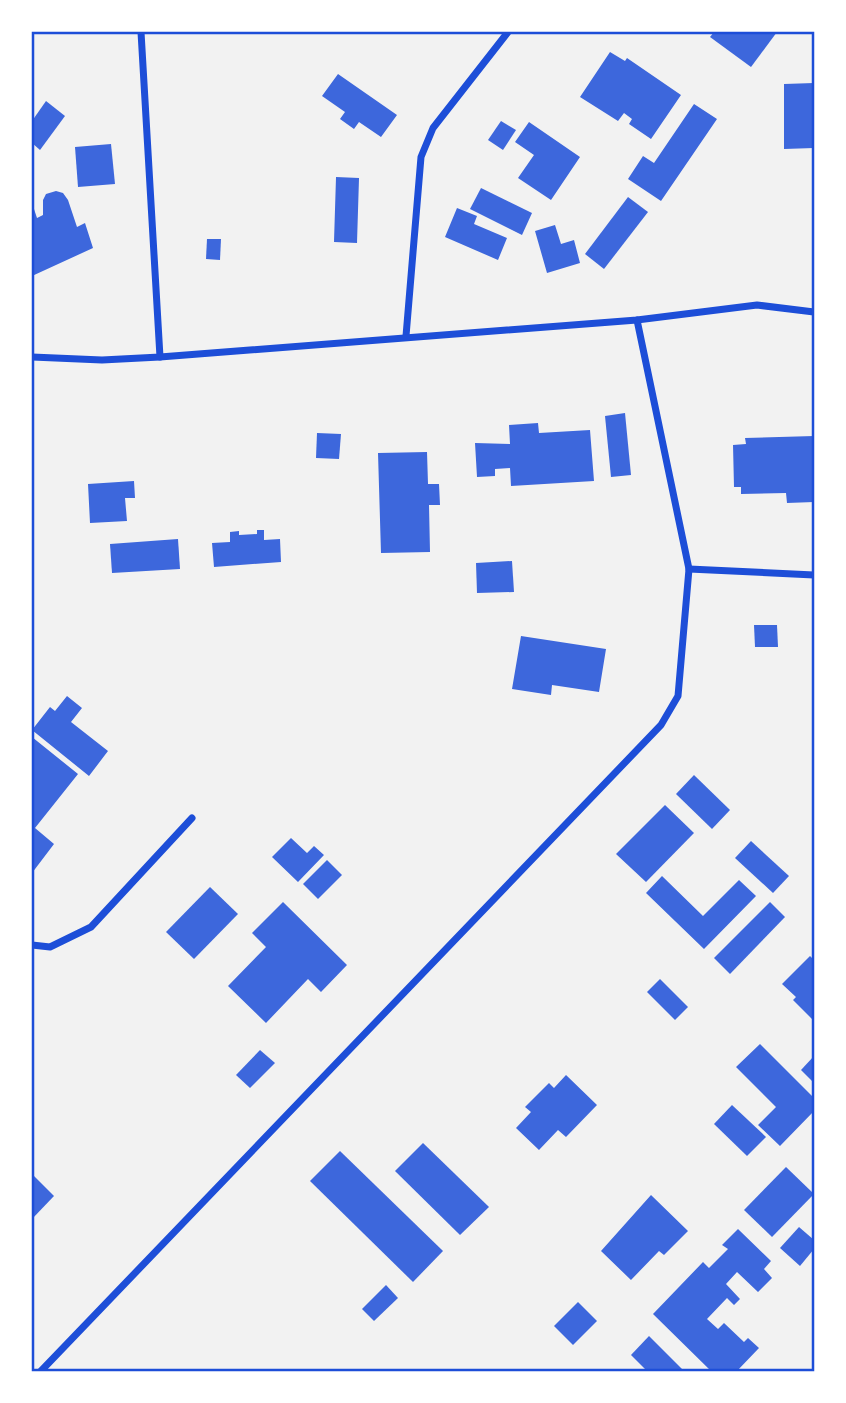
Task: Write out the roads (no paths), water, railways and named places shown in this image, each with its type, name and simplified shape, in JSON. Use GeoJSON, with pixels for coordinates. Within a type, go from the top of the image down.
{"type":"FeatureCollection","features":[{"type":"Feature","properties":{"kind":"street"},"geometry":{"type":"LineString","coordinates":[[141,32],[160,357]]}},
{"type":"Feature","properties":{"kind":"street"},"geometry":{"type":"LineString","coordinates":[[405,336],[421,157],[433,128],[508,32]]}},
{"type":"Feature","properties":{"kind":"street"},"geometry":{"type":"LineString","coordinates":[[32,357],[103,360],[160,357],[637,320],[757,305],[814,312]]}},
{"type":"Feature","properties":{"kind":"street"},"geometry":{"type":"LineString","coordinates":[[40,1371],[661,725],[678,696],[689,569],[637,320]]}},
{"type":"Feature","properties":{"kind":"street"},"geometry":{"type":"LineString","coordinates":[[689,569],[814,575]]}},
{"type":"Feature","properties":{"kind":"street"},"geometry":{"type":"LineString","coordinates":[[32,945],[50,947],[91,927],[192,818]]}}]}
